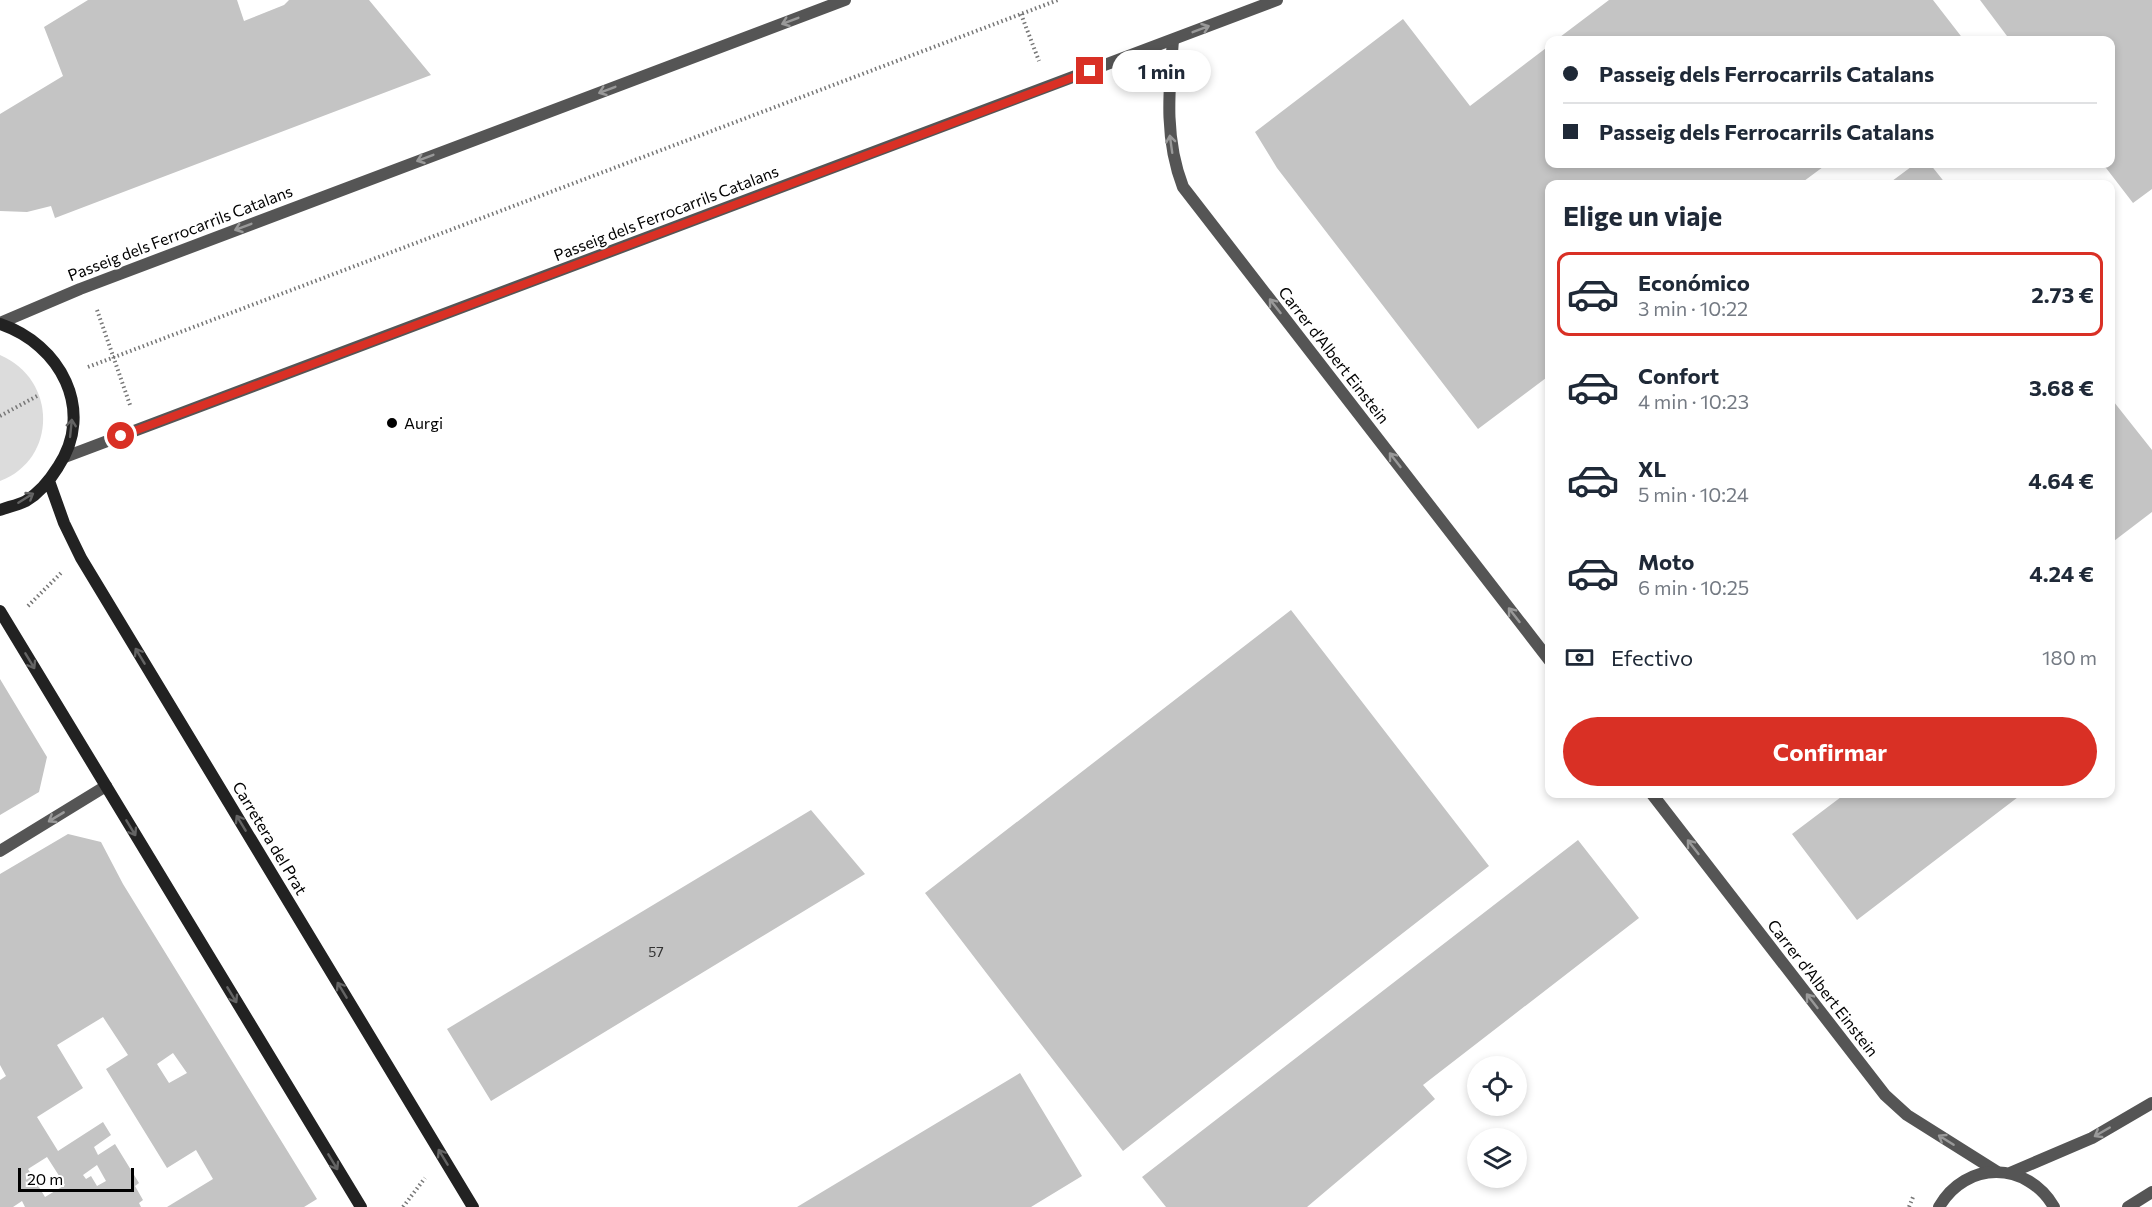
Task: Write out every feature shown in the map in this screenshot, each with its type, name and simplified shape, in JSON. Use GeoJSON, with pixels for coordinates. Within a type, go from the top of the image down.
{"type":"FeatureCollection","features":[{"type":"Feature","properties":{"kind":"main road"},"geometry":{"type":"LineString","coordinates":[[0,323],[19,330],[39,343],[55,360],[66,380],[73,405],[72,431],[65,457],[49,481],[26,500],[0,510]]}},
{"type":"Feature","properties":{"kind":"main road","name":"Carretera del Prat"},"geometry":{"type":"LineString","coordinates":[[49,481],[81,558],[473,1207]]}},
{"type":"Feature","properties":{"kind":"main road"},"geometry":{"type":"LineString","coordinates":[[0,611],[355,1205]]}},
{"type":"Feature","properties":{"kind":"street","name":"Passeig dels Ferrocarrils Catalans"},"geometry":{"type":"LineString","coordinates":[[0,323],[87,286],[845,0]]}},
{"type":"Feature","properties":{"kind":"street","name":"Passeig dels Ferrocarrils Catalans"},"geometry":{"type":"LineString","coordinates":[[65,457],[1277,0]]}},
{"type":"Feature","properties":{"kind":"street","name":"Carrer d'Albert Einstein"},"geometry":{"type":"LineString","coordinates":[[1173,40],[1168,113],[1175,166],[1183,187],[1545,655]]}},
{"type":"Feature","properties":{"kind":"street"},"geometry":{"type":"LineString","coordinates":[[0,851],[106,786]]}},
{"type":"Feature","properties":{"kind":"street","name":"Carrer d'Albert Einstein"},"geometry":{"type":"LineString","coordinates":[[1655,798],[1885,1095],[1916,1121],[1996,1171]]}},
{"type":"Feature","properties":{"kind":"street"},"geometry":{"type":"LineString","coordinates":[[2010,1173],[2092,1138],[2152,1103]]}},
{"type":"Feature","properties":{"kind":"street"},"geometry":{"type":"LineString","coordinates":[[1939,1207],[1959,1184],[1976,1175],[1996,1171],[2027,1179],[2042,1189],[2054,1207]]}},
{"type":"Feature","properties":{"kind":"street"},"geometry":{"type":"LineString","coordinates":[[2128,1207],[2152,1192]]}},
{"type":"Feature","properties":{"kind":"path"},"geometry":{"type":"LineString","coordinates":[[88,368],[1058,0]]}},
{"type":"Feature","properties":{"kind":"path"},"geometry":{"type":"LineString","coordinates":[[1021,14],[1042,69]]}},
{"type":"Feature","properties":{"kind":"path"},"geometry":{"type":"LineString","coordinates":[[95,303],[133,413]]}},
{"type":"Feature","properties":{"kind":"path"},"geometry":{"type":"LineString","coordinates":[[0,416],[39,395]]}},
{"type":"Feature","properties":{"kind":"path"},"geometry":{"type":"LineString","coordinates":[[25,608],[68,566]]}},
{"type":"Feature","properties":{"kind":"path"},"geometry":{"type":"LineString","coordinates":[[403,1207],[427,1176]]}},
{"type":"Feature","properties":{"kind":"shaded area"},"geometry":{"type":"Polygon","coordinates":[[[0,355],[19,366],[32,382],[40,400],[43,419],[41,438],[32,455],[19,470],[0,481],[0,355]]]}},
{"type":"Feature","properties":{"kind":"building"},"geometry":{"type":"Polygon","coordinates":[[[88,0],[237,0],[244,21],[284,5],[289,0],[369,0],[431,75],[55,218],[51,206],[27,212],[0,211],[0,114],[63,76],[44,27],[88,0]]]}},
{"type":"Feature","properties":{"kind":"building"},"geometry":{"type":"Polygon","coordinates":[[[1609,0],[1933,0],[1961,36],[1561,36],[1609,0]]]}},
{"type":"Feature","properties":{"kind":"building"},"geometry":{"type":"Polygon","coordinates":[[[1980,0],[2152,0],[2152,189],[2133,203],[2106,168],[2115,168],[2115,36],[2007,36],[1980,0]]]}},
{"type":"Feature","properties":{"kind":"building"},"geometry":{"type":"Polygon","coordinates":[[[1403,19],[1470,106],[1545,49],[1545,168],[1822,168],[1805,180],[1545,180],[1545,379],[1478,429],[1277,168],[1255,132],[1403,19]]]}},
{"type":"Feature","properties":{"kind":"building"},"geometry":{"type":"Polygon","coordinates":[[[1910,168],[1933,168],[1943,180],[1893,180],[1910,168]]]}},
{"type":"Feature","properties":{"kind":"building"},"geometry":{"type":"Polygon","coordinates":[[[2115,403],[2152,450],[2152,512],[2115,540],[2115,403]]]}},
{"type":"Feature","properties":{"kind":"building"},"geometry":{"type":"Polygon","coordinates":[[[1291,610],[1489,866],[1123,1151],[925,893],[1291,610]]]}},
{"type":"Feature","properties":{"kind":"building"},"geometry":{"type":"Polygon","coordinates":[[[0,679],[47,757],[39,792],[0,815],[0,679]]]}},
{"type":"Feature","properties":{"kind":"building"},"geometry":{"type":"Polygon","coordinates":[[[1840,798],[2017,798],[1857,920],[1792,834],[1840,798]]]}},
{"type":"Feature","properties":{"kind":"building"},"geometry":{"type":"Polygon","coordinates":[[[811,810],[865,874],[491,1101],[447,1029],[811,810]]]}},
{"type":"Feature","properties":{"kind":"building"},"geometry":{"type":"Polygon","coordinates":[[[68,834],[101,842],[123,884],[317,1199],[304,1207],[167,1207],[213,1179],[196,1150],[167,1168],[106,1069],[128,1055],[103,1017],[57,1045],[83,1088],[37,1117],[58,1151],[103,1122],[111,1135],[94,1147],[98,1155],[115,1144],[139,1183],[135,1186],[143,1200],[139,1203],[141,1207],[25,1207],[22,1201],[13,1207],[0,1207],[0,1080],[6,1076],[0,1065],[0,874],[68,834]],[[173,1053],[157,1064],[169,1083],[187,1073],[173,1053]],[[47,1157],[28,1169],[45,1197],[65,1185],[47,1157]],[[97,1165],[83,1175],[86,1179],[91,1176],[97,1186],[106,1181],[97,1165]]]}},
{"type":"Feature","properties":{"kind":"building"},"geometry":{"type":"Polygon","coordinates":[[[1578,840],[1639,918],[1423,1085],[1435,1099],[1307,1207],[1166,1207],[1142,1177],[1578,840]]]}},
{"type":"Feature","properties":{"kind":"building"},"geometry":{"type":"Polygon","coordinates":[[[1020,1073],[1082,1176],[1031,1207],[797,1207],[1020,1073]]]}},
{"type":"Feature","properties":{"kind":"place","name":"Aurgi"},"geometry":{"type":"Point","coordinates":[392,423]}},
{"type":"Feature","properties":{"kind":"route"},"geometry":{"type":"LineString","coordinates":[[121,436],[1090,71]]}}]}
